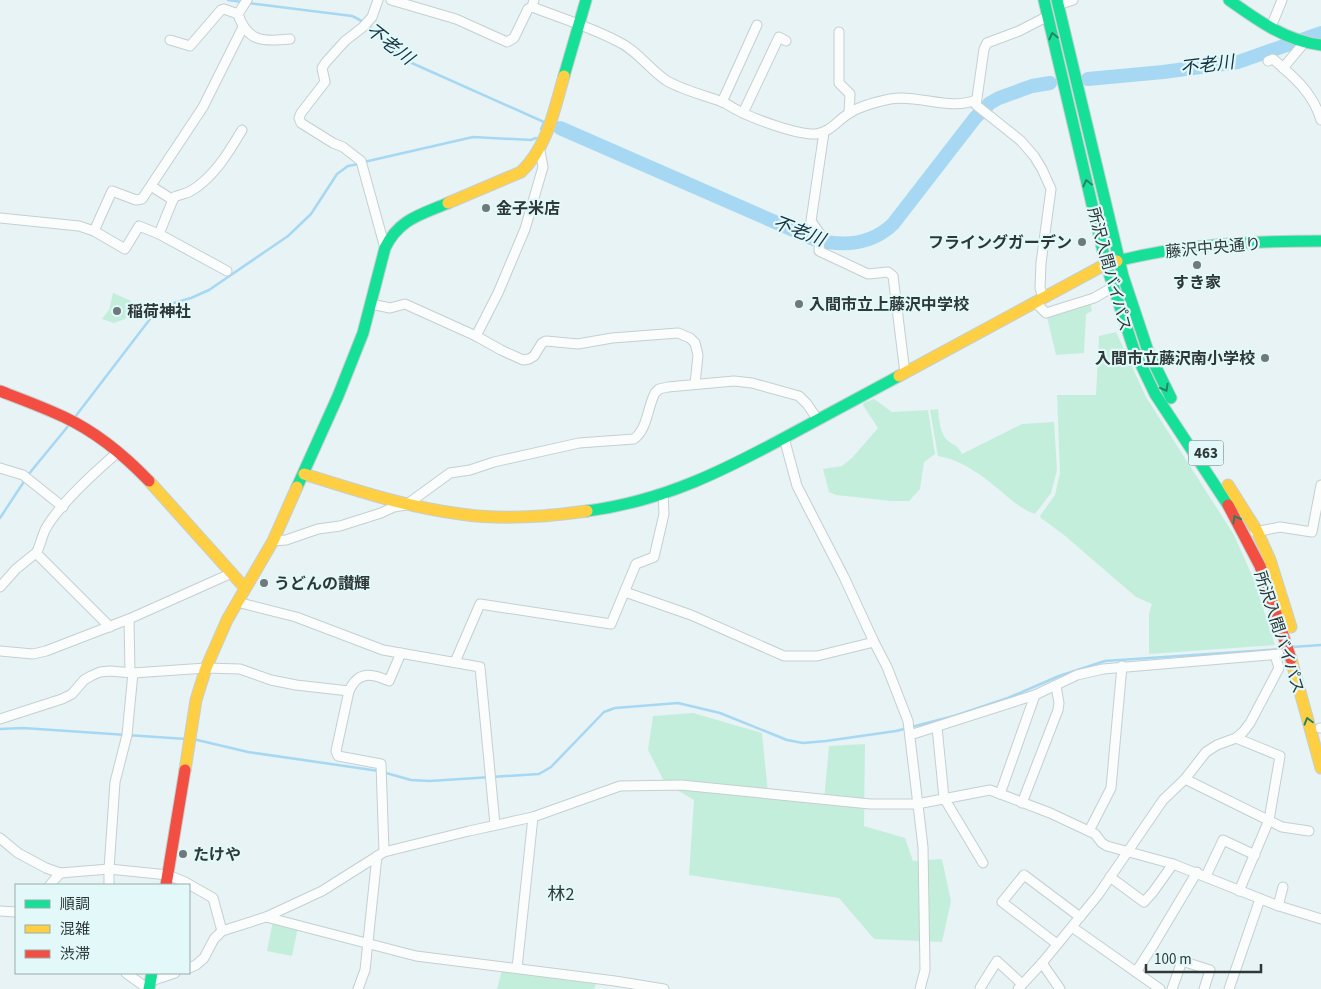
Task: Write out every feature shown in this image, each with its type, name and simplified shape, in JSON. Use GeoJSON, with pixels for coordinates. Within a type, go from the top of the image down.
{"type":"FeatureCollection","features":[{"type":"Feature","properties":{"kind":"main road"},"geometry":{"type":"LineString","coordinates":[[167,880],[196,700],[206,668],[237,602],[273,541],[304,474],[356,351],[371,304],[385,248],[390,238],[406,221],[521,172],[540,151],[586,0]]}},
{"type":"Feature","properties":{"kind":"main road","name":"所沢入間バイパス"},"geometry":{"type":"LineString","coordinates":[[1044,0],[1061,72],[1073,96],[1136,323],[1156,371],[1185,423],[1225,480],[1257,531],[1270,560],[1280,588],[1291,650],[1321,768]]}},
{"type":"Feature","properties":{"kind":"main road"},"geometry":{"type":"LineString","coordinates":[[1228,0],[1291,38],[1304,43],[1321,45]]}},
{"type":"Feature","properties":{"kind":"main road","name":"所沢入間バイパス"},"geometry":{"type":"LineString","coordinates":[[1057,3],[1073,68],[1073,96],[1106,264],[1134,350],[1145,376],[1246,537],[1260,566],[1321,729]]}},
{"type":"Feature","properties":{"kind":"main road","name":"藤沢中央通り"},"geometry":{"type":"LineString","coordinates":[[304,474],[406,505],[433,511],[486,517],[543,516],[592,511],[663,494],[689,485],[748,458],[1106,264],[1138,255],[1211,245],[1321,241]]}},
{"type":"Feature","properties":{"kind":"main road"},"geometry":{"type":"LineString","coordinates":[[0,391],[72,421],[118,452],[149,480],[245,588]]}},
{"type":"Feature","properties":{"kind":"street"},"geometry":{"type":"LineString","coordinates":[[378,0],[372,17],[363,28],[345,41],[326,62],[322,68],[325,82],[310,100],[299,118],[301,123],[343,147],[362,163],[385,248]]}},
{"type":"Feature","properties":{"kind":"street"},"geometry":{"type":"LineString","coordinates":[[391,0],[456,19],[507,42],[512,40],[533,4],[624,45],[667,81],[722,102],[743,113],[801,132],[814,134],[824,132],[849,113],[867,105],[903,97],[957,105],[976,103]]}},
{"type":"Feature","properties":{"kind":"street"},"geometry":{"type":"LineString","coordinates":[[1057,3],[1073,0]]}},
{"type":"Feature","properties":{"kind":"street"},"geometry":{"type":"LineString","coordinates":[[1271,27],[1282,0]]}},
{"type":"Feature","properties":{"kind":"street"},"geometry":{"type":"LineString","coordinates":[[238,14],[246,2]]}},
{"type":"Feature","properties":{"kind":"street"},"geometry":{"type":"LineString","coordinates":[[170,40],[190,46],[221,10],[224,9],[238,14],[248,34],[269,40],[290,39]]}},
{"type":"Feature","properties":{"kind":"street"},"geometry":{"type":"LineString","coordinates":[[976,103],[984,49],[987,43],[1018,31],[1048,16]]}},
{"type":"Feature","properties":{"kind":"street"},"geometry":{"type":"LineString","coordinates":[[722,102],[757,25]]}},
{"type":"Feature","properties":{"kind":"street"},"geometry":{"type":"LineString","coordinates":[[94,231],[112,191],[136,200],[142,198],[151,186],[203,107],[243,27]]}},
{"type":"Feature","properties":{"kind":"street"},"geometry":{"type":"LineString","coordinates":[[839,32],[839,83],[850,94],[849,113]]}},
{"type":"Feature","properties":{"kind":"street"},"geometry":{"type":"LineString","coordinates":[[743,113],[779,37],[786,41]]}},
{"type":"Feature","properties":{"kind":"street"},"geometry":{"type":"LineString","coordinates":[[1284,68],[1304,43]]}},
{"type":"Feature","properties":{"kind":"street"},"geometry":{"type":"LineString","coordinates":[[1268,61],[1273,59],[1302,84],[1314,100],[1321,120]]}},
{"type":"Feature","properties":{"kind":"street"},"geometry":{"type":"LineString","coordinates":[[976,103],[984,112],[1021,141],[1034,156],[1051,189],[1039,300],[1046,313],[1094,298],[1113,287]]}},
{"type":"Feature","properties":{"kind":"street"},"geometry":{"type":"LineString","coordinates":[[159,234],[174,197],[189,192],[206,179],[228,153],[242,130]]}},
{"type":"Feature","properties":{"kind":"street"},"geometry":{"type":"LineString","coordinates":[[824,132],[811,221],[820,234],[819,251],[868,274],[888,272],[893,276],[905,373]]}},
{"type":"Feature","properties":{"kind":"street"},"geometry":{"type":"LineString","coordinates":[[476,336],[498,293],[525,229],[543,167],[540,151]]}},
{"type":"Feature","properties":{"kind":"street"},"geometry":{"type":"LineString","coordinates":[[151,186],[173,200]]}},
{"type":"Feature","properties":{"kind":"street"},"geometry":{"type":"LineString","coordinates":[[0,218],[79,226],[94,231],[125,249],[139,226],[159,234],[227,271]]}},
{"type":"Feature","properties":{"kind":"street"},"geometry":{"type":"LineString","coordinates":[[371,304],[390,308],[404,304],[476,336],[523,360],[528,360],[534,356],[542,343],[546,341],[578,344],[612,338],[678,333],[690,338],[695,343],[698,355],[695,384]]}},
{"type":"Feature","properties":{"kind":"street"},"geometry":{"type":"LineString","coordinates":[[273,541],[286,540],[318,529],[340,526],[381,514],[394,507],[406,505],[450,474],[579,442],[634,439],[640,434],[652,399],[659,389],[734,381],[752,383],[798,396],[807,404],[818,420]]}},
{"type":"Feature","properties":{"kind":"street"},"geometry":{"type":"LineString","coordinates":[[784,438],[797,486],[844,577],[891,676],[908,721],[923,848],[925,970],[920,989]]}},
{"type":"Feature","properties":{"kind":"street"},"geometry":{"type":"LineString","coordinates":[[0,587],[16,569],[37,552],[45,530],[76,491],[118,452]]}},
{"type":"Feature","properties":{"kind":"street"},"geometry":{"type":"LineString","coordinates":[[0,468],[23,476],[63,507]]}},
{"type":"Feature","properties":{"kind":"street"},"geometry":{"type":"LineString","coordinates":[[1246,537],[1257,531],[1280,527],[1312,532],[1321,486]]}},
{"type":"Feature","properties":{"kind":"street"},"geometry":{"type":"LineString","coordinates":[[455,662],[480,604],[611,624],[636,564],[654,557],[664,514],[663,494]]}},
{"type":"Feature","properties":{"kind":"street"},"geometry":{"type":"LineString","coordinates":[[37,552],[110,626]]}},
{"type":"Feature","properties":{"kind":"street"},"geometry":{"type":"LineString","coordinates":[[0,651],[33,654],[46,651],[129,619],[232,573]]}},
{"type":"Feature","properties":{"kind":"street"},"geometry":{"type":"LineString","coordinates":[[625,592],[691,615],[784,656],[816,656],[874,642]]}},
{"type":"Feature","properties":{"kind":"street"},"geometry":{"type":"LineString","coordinates":[[237,602],[296,617],[383,650],[480,667],[495,825]]}},
{"type":"Feature","properties":{"kind":"street"},"geometry":{"type":"LineString","coordinates":[[109,884],[115,782],[127,735],[131,673],[129,619]]}},
{"type":"Feature","properties":{"kind":"street"},"geometry":{"type":"LineString","coordinates":[[910,735],[1036,695],[1077,676],[1103,669],[1275,655],[1291,650]]}},
{"type":"Feature","properties":{"kind":"street"},"geometry":{"type":"LineString","coordinates":[[358,989],[365,970],[380,854],[381,764],[338,756],[336,750],[353,682],[356,678],[362,676],[378,676],[389,681],[401,653]]}},
{"type":"Feature","properties":{"kind":"street"},"geometry":{"type":"LineString","coordinates":[[980,988],[998,961],[1020,986],[1042,962],[1080,917],[1110,877],[1163,800],[1185,779],[1206,752],[1217,745],[1236,738],[1250,723],[1279,668],[1275,655]]}},
{"type":"Feature","properties":{"kind":"street"},"geometry":{"type":"LineString","coordinates":[[1089,831],[1110,788],[1122,666]]}},
{"type":"Feature","properties":{"kind":"street"},"geometry":{"type":"LineString","coordinates":[[0,719],[62,699],[72,694],[84,680],[100,672],[110,671],[131,673],[206,668],[240,669],[271,680],[349,692]]}},
{"type":"Feature","properties":{"kind":"street"},"geometry":{"type":"LineString","coordinates":[[1022,803],[1058,710],[1059,703],[1056,686]]}},
{"type":"Feature","properties":{"kind":"street"},"geometry":{"type":"LineString","coordinates":[[1000,794],[1036,695]]}},
{"type":"Feature","properties":{"kind":"street"},"geometry":{"type":"LineString","coordinates":[[937,727],[944,798],[983,862]]}},
{"type":"Feature","properties":{"kind":"street"},"geometry":{"type":"LineString","coordinates":[[1236,738],[1280,756],[1269,820],[1239,891]]}},
{"type":"Feature","properties":{"kind":"street"},"geometry":{"type":"LineString","coordinates":[[1185,779],[1282,827],[1310,831]]}},
{"type":"Feature","properties":{"kind":"street"},"geometry":{"type":"LineString","coordinates":[[190,968],[204,958],[214,939],[222,931],[266,917],[322,890],[380,854],[533,817],[620,786],[681,785],[870,804],[917,804],[990,790],[1089,831],[1095,834],[1107,846],[1197,872],[1278,906],[1321,919]]}},
{"type":"Feature","properties":{"kind":"street"},"geometry":{"type":"LineString","coordinates":[[517,968],[533,817]]}},
{"type":"Feature","properties":{"kind":"street"},"geometry":{"type":"LineString","coordinates":[[0,838],[18,853],[46,868],[60,873],[109,870],[184,884]]}},
{"type":"Feature","properties":{"kind":"street"},"geometry":{"type":"LineString","coordinates":[[1206,876],[1223,840],[1255,855]]}},
{"type":"Feature","properties":{"kind":"street"},"geometry":{"type":"LineString","coordinates":[[1110,877],[1144,902],[1173,864]]}},
{"type":"Feature","properties":{"kind":"street"},"geometry":{"type":"LineString","coordinates":[[1136,972],[1197,872]]}},
{"type":"Feature","properties":{"kind":"street"},"geometry":{"type":"LineString","coordinates":[[51,884],[60,873]]}},
{"type":"Feature","properties":{"kind":"street"},"geometry":{"type":"LineString","coordinates":[[1057,944],[1002,902],[1024,875],[1080,917]]}},
{"type":"Feature","properties":{"kind":"street"},"geometry":{"type":"LineString","coordinates":[[190,886],[213,898],[222,931]]}},
{"type":"Feature","properties":{"kind":"street"},"geometry":{"type":"LineString","coordinates":[[1278,906],[1283,887]]}},
{"type":"Feature","properties":{"kind":"street"},"geometry":{"type":"LineString","coordinates":[[1229,989],[1260,899]]}},
{"type":"Feature","properties":{"kind":"street"},"geometry":{"type":"LineString","coordinates":[[0,911],[15,912]]}},
{"type":"Feature","properties":{"kind":"street"},"geometry":{"type":"LineString","coordinates":[[266,917],[416,956],[664,989]]}},
{"type":"Feature","properties":{"kind":"street"},"geometry":{"type":"LineString","coordinates":[[1072,927],[1160,989]]}},
{"type":"Feature","properties":{"kind":"street"},"geometry":{"type":"LineString","coordinates":[[1172,989],[1182,961],[1210,970],[1204,989]]}},
{"type":"Feature","properties":{"kind":"street"},"geometry":{"type":"LineString","coordinates":[[1042,962],[1060,989]]}},
{"type":"Feature","properties":{"kind":"street"},"geometry":{"type":"LineString","coordinates":[[128,974],[150,983],[172,974]]}},
{"type":"Feature","properties":{"kind":"green space"},"geometry":{"type":"Polygon","coordinates":[[[113,293],[131,301],[125,319],[114,323],[102,319],[109,310],[113,293]]]}},
{"type":"Feature","properties":{"kind":"green space"},"geometry":{"type":"Polygon","coordinates":[[[1090,303],[1092,311],[1086,314],[1084,353],[1056,355],[1047,317],[1049,314],[1090,303]]]}},
{"type":"Feature","properties":{"kind":"green space"},"geometry":{"type":"Polygon","coordinates":[[[1116,332],[1146,397],[1234,535],[1254,580],[1275,645],[1149,654],[1149,614],[1152,604],[1136,597],[1064,535],[1041,518],[1040,516],[1055,495],[1060,473],[1057,395],[1096,395],[1099,336],[1116,332]]]}},
{"type":"Feature","properties":{"kind":"green space"},"geometry":{"type":"Polygon","coordinates":[[[874,399],[892,412],[928,410],[935,454],[924,462],[920,489],[909,501],[836,495],[829,492],[823,469],[842,466],[852,458],[878,428],[863,405],[874,399]]]}},
{"type":"Feature","properties":{"kind":"green space"},"geometry":{"type":"Polygon","coordinates":[[[938,409],[943,434],[962,454],[1022,424],[1054,422],[1057,470],[1051,493],[1035,514],[1018,505],[973,470],[956,461],[938,456],[930,410],[938,409]]]}},
{"type":"Feature","properties":{"kind":"green space"},"geometry":{"type":"Polygon","coordinates":[[[693,713],[762,733],[768,793],[824,801],[829,746],[865,744],[864,826],[905,838],[913,861],[942,859],[951,901],[942,942],[874,939],[839,898],[689,875],[694,800],[665,783],[648,750],[653,716],[693,713]]]}},
{"type":"Feature","properties":{"kind":"green space"},"geometry":{"type":"Polygon","coordinates":[[[273,921],[298,927],[292,956],[267,951],[273,921]]]}},
{"type":"Feature","properties":{"kind":"green space"},"geometry":{"type":"Polygon","coordinates":[[[502,970],[597,982],[594,989],[497,989],[502,970]]]}},
{"type":"Feature","properties":{"kind":"waterway","name":"不老川"},"geometry":{"type":"LineString","coordinates":[[228,0],[243,2]]}},
{"type":"Feature","properties":{"kind":"waterway","name":"不老川"},"geometry":{"type":"LineString","coordinates":[[248,3],[352,16],[367,25],[405,60],[544,122],[541,129]]}},
{"type":"Feature","properties":{"kind":"waterway","name":"不老川"},"geometry":{"type":"LineString","coordinates":[[1088,79],[1238,62],[1321,33]]}},
{"type":"Feature","properties":{"kind":"waterway","name":"不老川"},"geometry":{"type":"LineString","coordinates":[[560,128],[814,239],[825,242],[846,243],[866,240],[893,224],[975,118],[990,103],[1032,86],[1050,83]]}},
{"type":"Feature","properties":{"kind":"waterway"},"geometry":{"type":"LineString","coordinates":[[364,162],[473,137],[531,140],[536,138]]}},
{"type":"Feature","properties":{"kind":"waterway"},"geometry":{"type":"LineString","coordinates":[[75,417],[150,319],[160,310],[209,290],[288,236],[311,214],[337,174],[348,166],[359,164]]}},
{"type":"Feature","properties":{"kind":"waterway"},"geometry":{"type":"LineString","coordinates":[[28,475],[69,425]]}},
{"type":"Feature","properties":{"kind":"waterway"},"geometry":{"type":"LineString","coordinates":[[0,518],[25,480]]}},
{"type":"Feature","properties":{"kind":"waterway"},"geometry":{"type":"LineString","coordinates":[[1292,647],[1321,645]]}},
{"type":"Feature","properties":{"kind":"waterway"},"geometry":{"type":"LineString","coordinates":[[193,739],[248,752],[379,771],[411,780],[430,781],[539,774],[551,767],[604,712],[615,708],[678,703],[720,713],[787,740],[803,743],[826,741],[896,731],[954,716],[1008,698],[1059,676],[1105,661],[1282,649]]}},
{"type":"Feature","properties":{"kind":"waterway"},"geometry":{"type":"LineString","coordinates":[[0,729],[23,728],[186,739]]}},
{"type":"Feature","properties":{"kind":"traffic: fast"},"geometry":{"type":"LineString","coordinates":[[564,76],[586,0]]}},
{"type":"Feature","properties":{"kind":"traffic: fast"},"geometry":{"type":"LineString","coordinates":[[1044,0],[1106,264],[1134,350],[1155,394],[1228,505]]}},
{"type":"Feature","properties":{"kind":"traffic: fast"},"geometry":{"type":"LineString","coordinates":[[1057,0],[1123,276],[1148,351],[1171,398]]}},
{"type":"Feature","properties":{"kind":"traffic: fast"},"geometry":{"type":"LineString","coordinates":[[1229,0],[1261,22],[1284,34],[1308,43],[1321,45]]}},
{"type":"Feature","properties":{"kind":"traffic: fast"},"geometry":{"type":"LineString","coordinates":[[297,487],[338,396],[363,333],[385,248],[397,230],[404,224],[419,215],[448,203]]}},
{"type":"Feature","properties":{"kind":"traffic: fast"},"geometry":{"type":"LineString","coordinates":[[1117,261],[1193,247],[1321,241]]}},
{"type":"Feature","properties":{"kind":"traffic: fast"},"geometry":{"type":"LineString","coordinates":[[587,511],[643,500],[695,482],[745,459],[899,376]]}},
{"type":"Feature","properties":{"kind":"traffic: fast"},"geometry":{"type":"LineString","coordinates":[[149,989],[152,974]]}},
{"type":"Feature","properties":{"kind":"traffic: slow"},"geometry":{"type":"LineString","coordinates":[[448,203],[521,172],[538,151],[544,139],[564,76]]}},
{"type":"Feature","properties":{"kind":"traffic: slow"},"geometry":{"type":"LineString","coordinates":[[899,376],[1106,264],[1117,261]]}},
{"type":"Feature","properties":{"kind":"traffic: slow"},"geometry":{"type":"LineString","coordinates":[[304,474],[400,502],[460,514],[524,517],[587,511]]}},
{"type":"Feature","properties":{"kind":"traffic: slow"},"geometry":{"type":"LineString","coordinates":[[149,481],[245,588]]}},
{"type":"Feature","properties":{"kind":"traffic: slow"},"geometry":{"type":"LineString","coordinates":[[1228,485],[1257,531],[1270,560],[1291,627]]}},
{"type":"Feature","properties":{"kind":"traffic: slow"},"geometry":{"type":"LineString","coordinates":[[185,770],[196,700],[206,668],[227,620],[273,541],[297,487]]}},
{"type":"Feature","properties":{"kind":"traffic: slow"},"geometry":{"type":"LineString","coordinates":[[1291,659],[1321,768]]}},
{"type":"Feature","properties":{"kind":"traffic: jam"},"geometry":{"type":"LineString","coordinates":[[0,391],[76,423],[99,437],[149,481]]}},
{"type":"Feature","properties":{"kind":"traffic: jam"},"geometry":{"type":"LineString","coordinates":[[1228,505],[1260,566],[1291,659]]}},
{"type":"Feature","properties":{"kind":"traffic: jam"},"geometry":{"type":"LineString","coordinates":[[166,884],[185,770]]}},
{"type":"Feature","properties":{"kind":"place","name":"金子米店"},"geometry":{"type":"Point","coordinates":[486,208]}},
{"type":"Feature","properties":{"kind":"place","name":"フライングガーデン"},"geometry":{"type":"Point","coordinates":[1082,242]}},
{"type":"Feature","properties":{"kind":"place","name":"すき家"},"geometry":{"type":"Point","coordinates":[1197,265]}},
{"type":"Feature","properties":{"kind":"place","name":"入間市立上藤沢中学校"},"geometry":{"type":"Point","coordinates":[799,304]}},
{"type":"Feature","properties":{"kind":"place","name":"稲荷神社"},"geometry":{"type":"Point","coordinates":[117,311]}},
{"type":"Feature","properties":{"kind":"place","name":"入間市立藤沢南小学校"},"geometry":{"type":"Point","coordinates":[1265,358]}},
{"type":"Feature","properties":{"kind":"place","name":"うどんの讃輝"},"geometry":{"type":"Point","coordinates":[264,583]}},
{"type":"Feature","properties":{"kind":"place","name":"たけや"},"geometry":{"type":"Point","coordinates":[183,854]}},
{"type":"Feature","properties":{"kind":"district","name":"林2"},"geometry":{"type":"Point","coordinates":[561,894]}}]}
